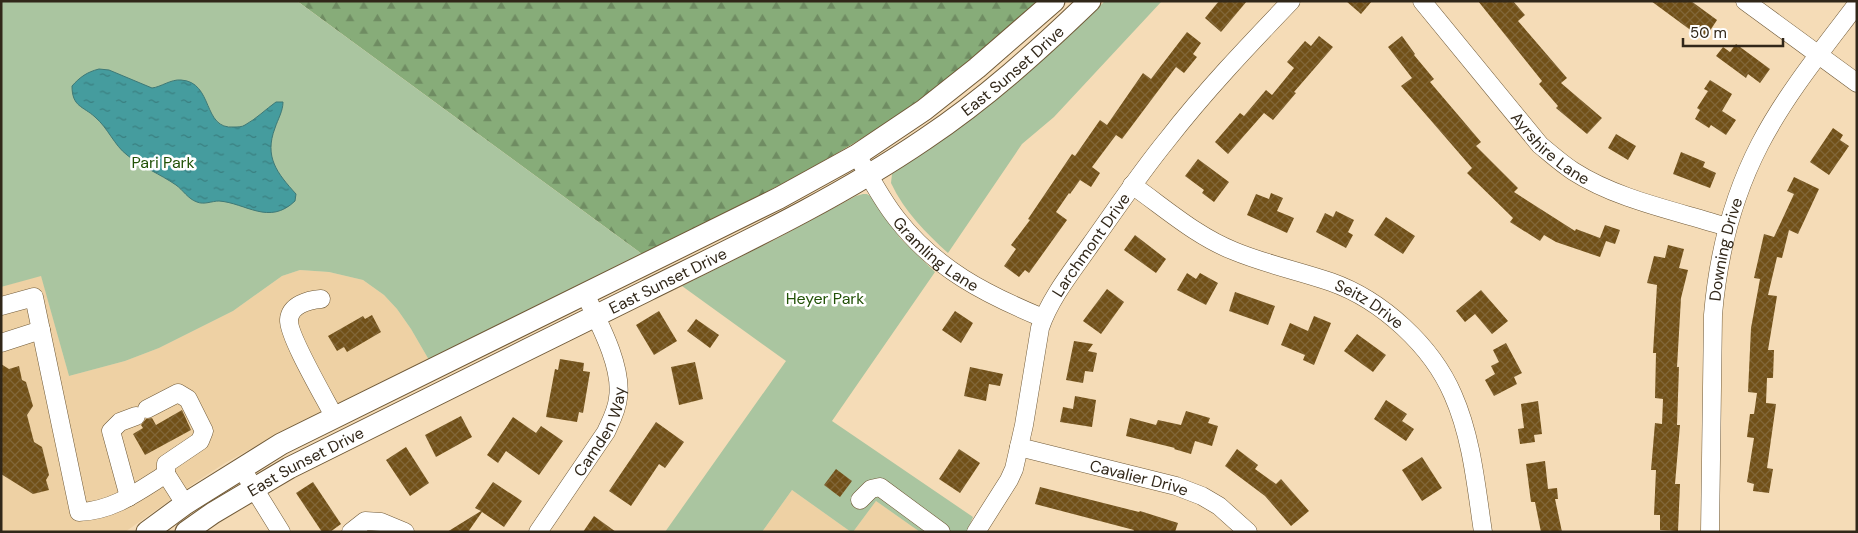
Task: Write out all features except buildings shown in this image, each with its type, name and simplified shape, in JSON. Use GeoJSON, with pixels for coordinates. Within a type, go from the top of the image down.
{"type":"FeatureCollection","features":[{"type":"Feature","properties":{"kind":"main road","name":"East Sunset Drive"},"geometry":{"type":"LineString","coordinates":[[147,532],[185,504],[281,444],[779,198],[857,155],[924,110],[977,68],[1054,1]]}},
{"type":"Feature","properties":{"kind":"main road","name":"East Sunset Drive"},"geometry":{"type":"LineString","coordinates":[[186,532],[253,488],[774,228],[869,175],[971,106],[1038,50],[1090,1]]}},
{"type":"Feature","properties":{"kind":"street","name":"Larchmont Drive"},"geometry":{"type":"LineString","coordinates":[[976,532],[1014,469],[1043,318],[1132,185],[1193,108],[1291,1]]}},
{"type":"Feature","properties":{"kind":"street","name":"Ayrshire Lane"},"geometry":{"type":"LineString","coordinates":[[1422,1],[1540,145],[1561,163],[1588,180],[1618,194],[1727,227]]}},
{"type":"Feature","properties":{"kind":"street"},"geometry":{"type":"LineString","coordinates":[[1745,1],[1857,82]]}},
{"type":"Feature","properties":{"kind":"street","name":"Downing Drive"},"geometry":{"type":"LineString","coordinates":[[1710,532],[1713,315],[1719,260],[1727,227],[1740,188],[1760,144],[1786,101],[1857,4]]}},
{"type":"Feature","properties":{"kind":"street","name":"Gramling Lane"},"geometry":{"type":"LineString","coordinates":[[857,155],[895,218],[938,261],[972,285],[1043,318]]}},
{"type":"Feature","properties":{"kind":"street","name":"Seitz Drive"},"geometry":{"type":"LineString","coordinates":[[1132,185],[1205,237],[1234,251],[1333,282],[1377,306],[1410,332],[1430,356],[1447,382],[1459,410],[1468,440],[1484,532]]}},
{"type":"Feature","properties":{"kind":"street","name":"Camden Way"},"geometry":{"type":"LineString","coordinates":[[538,532],[606,432],[618,400],[617,369],[585,294]]}},
{"type":"Feature","properties":{"kind":"street"},"geometry":{"type":"LineString","coordinates":[[1,306],[34,298],[80,512],[94,512],[120,502],[166,474]]}},
{"type":"Feature","properties":{"kind":"street"},"geometry":{"type":"LineString","coordinates":[[321,299],[310,300],[295,308],[289,318],[289,326],[334,418]]}},
{"type":"Feature","properties":{"kind":"street"},"geometry":{"type":"LineString","coordinates":[[1,343],[41,330]]}},
{"type":"Feature","properties":{"kind":"street"},"geometry":{"type":"LineString","coordinates":[[129,497],[111,431],[120,422],[178,393],[188,399],[204,431],[200,441],[166,464],[166,474],[185,504]]}},
{"type":"Feature","properties":{"kind":"street","name":"Cavalier Drive"},"geometry":{"type":"LineString","coordinates":[[1019,447],[1176,486],[1202,496],[1219,506],[1248,532]]}},
{"type":"Feature","properties":{"kind":"street"},"geometry":{"type":"LineString","coordinates":[[242,468],[281,532]]}},
{"type":"Feature","properties":{"kind":"street"},"geometry":{"type":"LineString","coordinates":[[860,500],[871,489],[880,487],[941,532]]}},
{"type":"Feature","properties":{"kind":"street"},"geometry":{"type":"LineString","coordinates":[[350,532],[365,521],[380,522],[405,532]]}},
{"type":"Feature","properties":{"kind":"shaded area"},"geometry":{"type":"Polygon","coordinates":[[[300,270],[329,272],[363,280],[384,295],[397,309],[429,360],[289,428],[225,463],[125,532],[1,532],[1,287],[41,275],[69,376],[125,361],[159,348],[233,311],[282,276],[300,270]]]}},
{"type":"Feature","properties":{"kind":"shaded area"},"geometry":{"type":"Polygon","coordinates":[[[792,490],[851,532],[762,532],[792,490]]]}},
{"type":"Feature","properties":{"kind":"shaded area"},"geometry":{"type":"Polygon","coordinates":[[[876,501],[920,532],[853,532],[876,501]]]}},
{"type":"Feature","properties":{"kind":"green space","name":"Pari Park"},"geometry":{"type":"Polygon","coordinates":[[[1,1],[297,1],[642,254],[429,360],[397,309],[384,295],[363,280],[329,272],[300,270],[282,276],[233,311],[159,348],[125,361],[69,376],[41,276],[1,287],[1,1]]]}},
{"type":"Feature","properties":{"kind":"green space"},"geometry":{"type":"Polygon","coordinates":[[[297,1],[1038,1],[958,70],[908,108],[876,129],[778,186],[642,254],[297,1]]]}},
{"type":"Feature","properties":{"kind":"green space"},"geometry":{"type":"Polygon","coordinates":[[[1105,1],[1162,1],[1054,117],[1022,144],[948,253],[902,203],[891,183],[892,174],[972,117],[1016,82],[1060,44],[1105,1]]]}},
{"type":"Feature","properties":{"kind":"green space","name":"Heyer Park"},"geometry":{"type":"Polygon","coordinates":[[[863,194],[873,198],[900,238],[935,272],[832,421],[973,517],[967,532],[920,532],[876,501],[853,532],[851,532],[792,490],[762,532],[665,532],[786,361],[682,286],[863,194]]]}},
{"type":"Feature","properties":{"kind":"water"},"geometry":{"type":"Polygon","coordinates":[[[99,69],[109,70],[152,88],[177,80],[191,83],[199,89],[212,114],[224,126],[244,126],[276,102],[283,102],[272,138],[271,148],[274,164],[283,179],[296,194],[295,201],[276,212],[267,213],[219,201],[202,203],[191,199],[176,185],[127,155],[100,121],[76,102],[72,93],[72,86],[84,75],[99,69]]]}}]}
